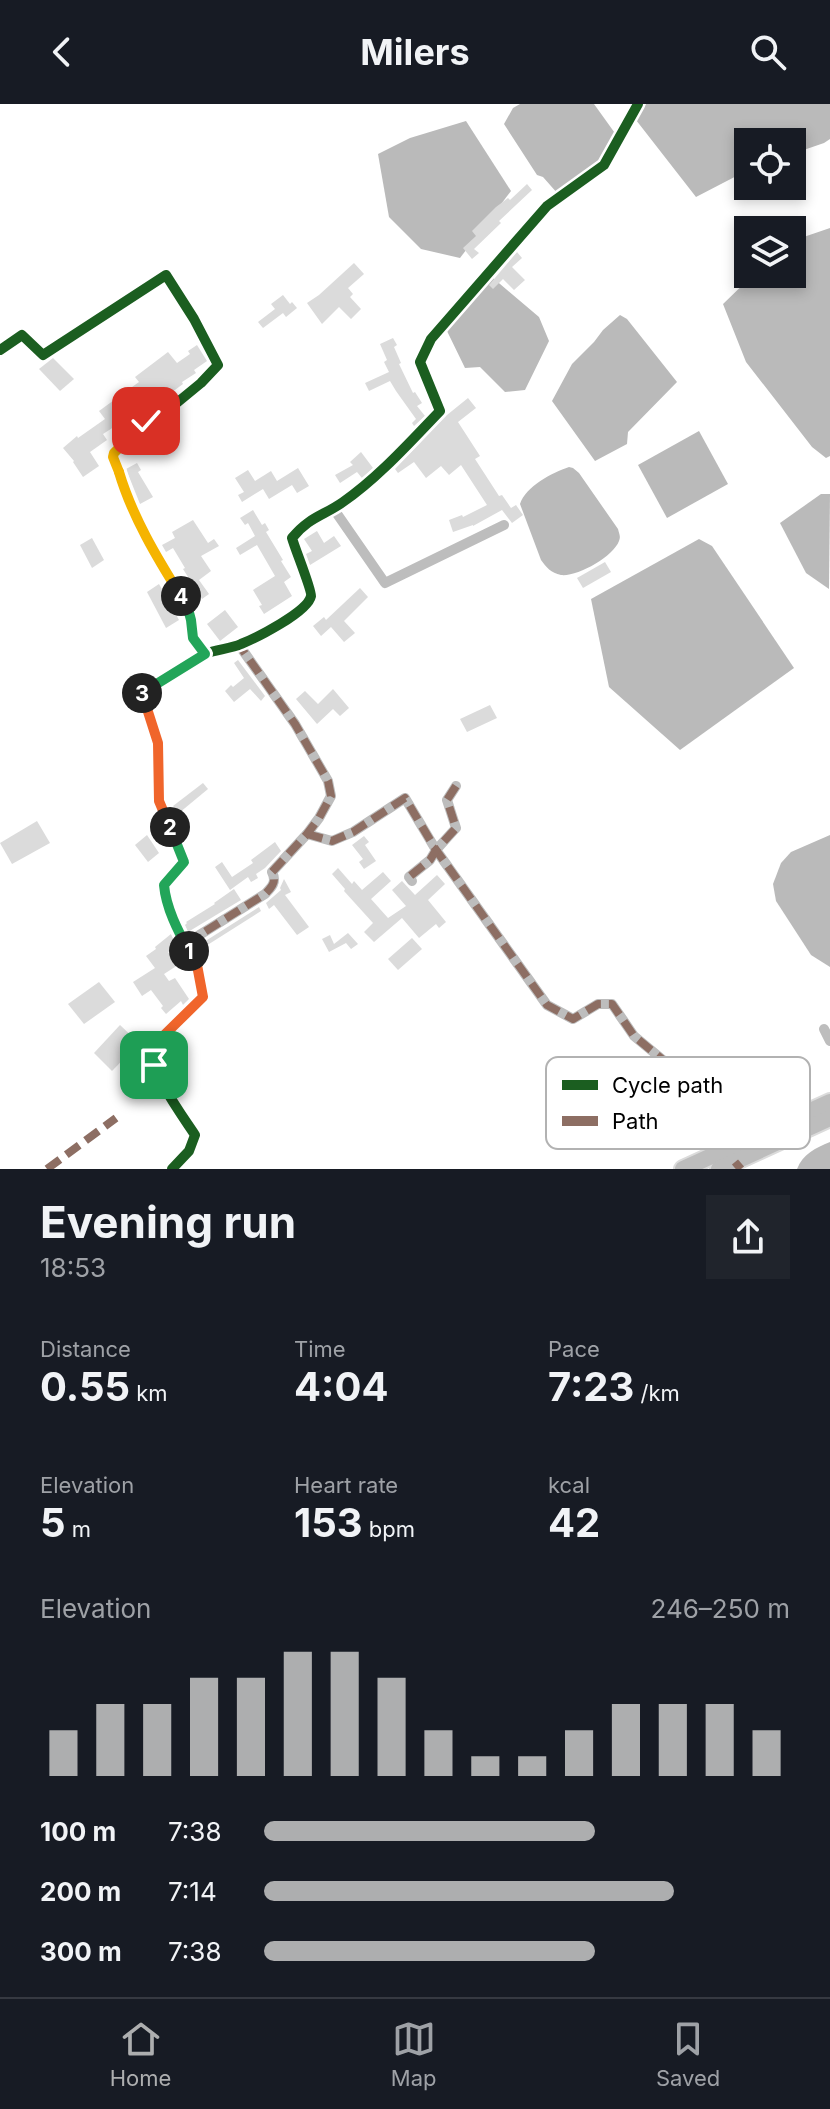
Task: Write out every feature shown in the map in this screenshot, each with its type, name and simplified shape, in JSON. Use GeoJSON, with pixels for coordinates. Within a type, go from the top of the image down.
{"type":"FeatureCollection","features":[{"type":"Feature","properties":{"kind":"main road"},"geometry":{"type":"LineString","coordinates":[[810,1114],[830,1102]]}},
{"type":"Feature","properties":{"kind":"main road"},"geometry":{"type":"LineString","coordinates":[[810,1127],[830,1118]]}},
{"type":"Feature","properties":{"kind":"main road"},"geometry":{"type":"LineString","coordinates":[[719,1169],[759,1149]]}},
{"type":"Feature","properties":{"kind":"main road"},"geometry":{"type":"LineString","coordinates":[[683,1169],[736,1159]]}},
{"type":"Feature","properties":{"kind":"street"},"geometry":{"type":"LineString","coordinates":[[172,1169],[189,1151],[195,1135],[162,1085],[150,1049],[203,997],[197,965],[165,897],[164,885],[184,862],[159,801],[158,743],[142,693],[205,654],[239,645],[308,604],[312,593],[292,538],[303,525],[344,502],[440,411],[420,362],[431,339],[547,206],[604,165],[638,104]]}},
{"type":"Feature","properties":{"kind":"street"},"geometry":{"type":"LineString","coordinates":[[0,350],[22,335],[43,355],[166,275],[218,365],[173,406],[139,427],[113,457],[123,487],[144,530],[187,605],[193,638],[205,654]]}},
{"type":"Feature","properties":{"kind":"street"},"geometry":{"type":"LineString","coordinates":[[333,508],[385,583],[504,525]]}},
{"type":"Feature","properties":{"kind":"street"},"geometry":{"type":"LineString","coordinates":[[185,944],[265,894],[274,885],[272,872],[307,834],[331,796],[328,781],[286,710],[239,645]]}},
{"type":"Feature","properties":{"kind":"street"},"geometry":{"type":"LineString","coordinates":[[412,881],[409,877],[430,860],[456,828],[447,800],[456,786]]}},
{"type":"Feature","properties":{"kind":"street"},"geometry":{"type":"LineString","coordinates":[[307,834],[332,841],[353,832],[405,798],[436,850],[547,1005],[573,1019],[598,1004],[612,1004],[634,1036],[659,1057]]}},
{"type":"Feature","properties":{"kind":"street"},"geometry":{"type":"LineString","coordinates":[[824,1029],[830,1041]]}},
{"type":"Feature","properties":{"kind":"shaded area"},"geometry":{"type":"Polygon","coordinates":[[[520,104],[594,104],[617,136],[602,160],[558,194],[543,177],[537,175],[504,124],[513,108],[520,104]]]}},
{"type":"Feature","properties":{"kind":"shaded area"},"geometry":{"type":"Polygon","coordinates":[[[646,104],[830,104],[830,139],[806,149],[806,128],[734,128],[734,177],[696,197],[636,120],[646,104]]]}},
{"type":"Feature","properties":{"kind":"shaded area"},"geometry":{"type":"Polygon","coordinates":[[[466,121],[511,191],[460,258],[421,249],[389,217],[378,154],[410,138],[466,121]]]}},
{"type":"Feature","properties":{"kind":"shaded area"},"geometry":{"type":"Polygon","coordinates":[[[830,228],[830,456],[826,458],[812,447],[746,362],[723,304],[740,288],[806,288],[806,236],[830,228]]]}},
{"type":"Feature","properties":{"kind":"shaded area"},"geometry":{"type":"Polygon","coordinates":[[[493,278],[539,317],[549,341],[525,390],[505,392],[480,367],[465,368],[447,331],[451,321],[493,278]]]}},
{"type":"Feature","properties":{"kind":"shaded area"},"geometry":{"type":"Polygon","coordinates":[[[620,315],[627,319],[677,382],[628,432],[627,444],[595,461],[552,401],[572,364],[620,315]]]}},
{"type":"Feature","properties":{"kind":"shaded area"},"geometry":{"type":"Polygon","coordinates":[[[699,431],[728,484],[667,518],[638,465],[699,431]]]}},
{"type":"Feature","properties":{"kind":"shaded area"},"geometry":{"type":"Polygon","coordinates":[[[569,467],[579,473],[618,529],[620,538],[610,553],[594,565],[576,573],[561,575],[554,573],[541,560],[520,504],[534,486],[569,467]]]}},
{"type":"Feature","properties":{"kind":"shaded area"},"geometry":{"type":"Polygon","coordinates":[[[821,494],[830,494],[829,589],[806,573],[780,523],[821,494]]]}},
{"type":"Feature","properties":{"kind":"shaded area"},"geometry":{"type":"Polygon","coordinates":[[[699,539],[712,546],[794,668],[680,750],[609,687],[591,599],[699,539]]]}},
{"type":"Feature","properties":{"kind":"shaded area"},"geometry":{"type":"Polygon","coordinates":[[[830,835],[830,967],[811,955],[776,901],[773,884],[781,863],[791,852],[830,835]]]}},
{"type":"Feature","properties":{"kind":"shaded area"},"geometry":{"type":"Polygon","coordinates":[[[830,1142],[830,1169],[797,1169],[810,1152],[830,1142]]]}},
{"type":"Feature","properties":{"kind":"building"},"geometry":{"type":"Polygon","coordinates":[[[527,184],[532,190],[474,249],[479,253],[472,259],[463,248],[476,236],[472,231],[496,207],[508,198],[510,200],[527,184]]]}},
{"type":"Feature","properties":{"kind":"building"},"geometry":{"type":"Polygon","coordinates":[[[517,252],[522,258],[512,267],[525,280],[514,290],[503,279],[493,289],[489,285],[517,252]]]}},
{"type":"Feature","properties":{"kind":"building"},"geometry":{"type":"Polygon","coordinates":[[[354,263],[364,274],[348,288],[353,294],[350,297],[361,309],[351,319],[339,307],[322,324],[307,303],[354,263]]]}},
{"type":"Feature","properties":{"kind":"building"},"geometry":{"type":"Polygon","coordinates":[[[283,295],[297,308],[286,317],[283,313],[263,328],[258,322],[275,309],[271,304],[283,295]]]}},
{"type":"Feature","properties":{"kind":"building"},"geometry":{"type":"Polygon","coordinates":[[[393,338],[399,364],[413,393],[422,403],[417,406],[425,416],[414,426],[412,423],[416,419],[390,381],[369,391],[365,383],[389,372],[380,344],[393,338]]]}},
{"type":"Feature","properties":{"kind":"building"},"geometry":{"type":"Polygon","coordinates":[[[197,345],[207,361],[160,401],[155,393],[103,434],[107,440],[90,452],[99,466],[83,477],[63,448],[105,419],[99,411],[139,382],[135,377],[168,352],[177,363],[197,345]]]}},
{"type":"Feature","properties":{"kind":"building"},"geometry":{"type":"Polygon","coordinates":[[[53,358],[74,379],[60,391],[39,369],[53,358]]]}},
{"type":"Feature","properties":{"kind":"building"},"geometry":{"type":"Polygon","coordinates":[[[468,398],[476,408],[458,422],[480,456],[475,459],[499,496],[502,495],[511,508],[516,505],[523,515],[512,523],[502,510],[473,526],[453,532],[449,520],[487,505],[461,465],[449,475],[441,466],[426,478],[414,462],[398,473],[395,469],[447,415],[468,398]]]}},
{"type":"Feature","properties":{"kind":"building"},"geometry":{"type":"Polygon","coordinates":[[[361,452],[373,468],[362,478],[357,472],[340,483],[335,475],[353,465],[350,462],[361,452]]]}},
{"type":"Feature","properties":{"kind":"building"},"geometry":{"type":"Polygon","coordinates":[[[137,463],[141,470],[138,472],[153,497],[140,504],[126,469],[137,463]]]}},
{"type":"Feature","properties":{"kind":"building"},"geometry":{"type":"Polygon","coordinates":[[[298,468],[309,486],[297,493],[292,485],[269,499],[263,489],[242,502],[238,495],[244,492],[235,478],[248,470],[255,481],[271,471],[277,481],[298,468]]]}},
{"type":"Feature","properties":{"kind":"building"},"geometry":{"type":"Polygon","coordinates":[[[253,510],[269,530],[266,532],[291,577],[284,582],[292,596],[264,614],[253,590],[275,576],[257,545],[240,555],[236,548],[255,536],[248,523],[245,525],[240,518],[253,510]]]}},
{"type":"Feature","properties":{"kind":"building"},"geometry":{"type":"Polygon","coordinates":[[[193,520],[208,543],[214,539],[219,546],[201,556],[211,571],[199,580],[209,594],[202,599],[173,548],[166,552],[162,545],[175,538],[172,532],[193,520]]]}},
{"type":"Feature","properties":{"kind":"building"},"geometry":{"type":"Polygon","coordinates":[[[317,531],[324,543],[334,536],[341,546],[310,565],[306,554],[312,551],[304,539],[317,531]]]}},
{"type":"Feature","properties":{"kind":"building"},"geometry":{"type":"Polygon","coordinates":[[[92,538],[104,560],[92,568],[80,545],[92,538]]]}},
{"type":"Feature","properties":{"kind":"building"},"geometry":{"type":"Polygon","coordinates":[[[605,562],[611,572],[583,588],[577,578],[605,562]]]}},
{"type":"Feature","properties":{"kind":"building"},"geometry":{"type":"Polygon","coordinates":[[[159,584],[179,620],[166,628],[147,592],[159,584]]]}},
{"type":"Feature","properties":{"kind":"building"},"geometry":{"type":"Polygon","coordinates":[[[360,588],[368,597],[344,621],[355,633],[344,642],[331,627],[321,636],[313,626],[324,617],[326,620],[360,588]]]}},
{"type":"Feature","properties":{"kind":"building"},"geometry":{"type":"Polygon","coordinates":[[[225,610],[238,627],[220,641],[207,624],[225,610]]]}},
{"type":"Feature","properties":{"kind":"building"},"geometry":{"type":"Polygon","coordinates":[[[238,660],[265,696],[261,701],[250,689],[234,702],[225,691],[244,678],[234,663],[238,660]]]}},
{"type":"Feature","properties":{"kind":"building"},"geometry":{"type":"Polygon","coordinates":[[[333,689],[349,708],[340,716],[333,709],[317,724],[296,699],[305,691],[318,704],[333,689]]]}},
{"type":"Feature","properties":{"kind":"building"},"geometry":{"type":"Polygon","coordinates":[[[490,705],[497,718],[467,732],[460,719],[490,705]]]}},
{"type":"Feature","properties":{"kind":"building"},"geometry":{"type":"Polygon","coordinates":[[[203,783],[208,789],[179,813],[173,806],[203,783]]]}},
{"type":"Feature","properties":{"kind":"building"},"geometry":{"type":"Polygon","coordinates":[[[37,821],[50,843],[12,864],[0,843],[37,821]]]}},
{"type":"Feature","properties":{"kind":"building"},"geometry":{"type":"Polygon","coordinates":[[[147,835],[159,853],[148,862],[135,845],[147,835]]]}},
{"type":"Feature","properties":{"kind":"building"},"geometry":{"type":"Polygon","coordinates":[[[364,836],[369,842],[365,845],[376,861],[364,869],[359,862],[363,859],[352,845],[364,836]]]}},
{"type":"Feature","properties":{"kind":"building"},"geometry":{"type":"Polygon","coordinates":[[[275,842],[281,851],[256,874],[258,878],[251,882],[248,877],[230,890],[215,867],[222,862],[232,877],[275,842]]]}},
{"type":"Feature","properties":{"kind":"building"},"geometry":{"type":"Polygon","coordinates":[[[338,868],[362,890],[383,872],[391,881],[371,899],[388,918],[406,906],[392,890],[402,881],[415,895],[437,875],[445,884],[428,900],[446,922],[439,928],[436,924],[419,938],[402,918],[374,942],[364,932],[373,923],[332,874],[338,868]]]}},
{"type":"Feature","properties":{"kind":"building"},"geometry":{"type":"Polygon","coordinates":[[[284,879],[291,892],[285,895],[309,927],[297,935],[274,905],[269,909],[266,903],[281,890],[284,879]]]}},
{"type":"Feature","properties":{"kind":"building"},"geometry":{"type":"Polygon","coordinates":[[[234,889],[241,900],[188,932],[186,922],[234,889]]]}},
{"type":"Feature","properties":{"kind":"building"},"geometry":{"type":"Polygon","coordinates":[[[259,907],[261,911],[198,951],[196,947],[259,907]]]}},
{"type":"Feature","properties":{"kind":"building"},"geometry":{"type":"Polygon","coordinates":[[[348,933],[358,944],[351,949],[346,943],[329,952],[322,939],[330,935],[334,944],[348,933]]]}},
{"type":"Feature","properties":{"kind":"building"},"geometry":{"type":"Polygon","coordinates":[[[171,934],[177,946],[168,952],[178,965],[164,974],[169,981],[175,978],[189,999],[183,1005],[181,1001],[166,1014],[151,990],[142,996],[133,982],[155,968],[146,956],[171,934]]]}},
{"type":"Feature","properties":{"kind":"building"},"geometry":{"type":"Polygon","coordinates":[[[412,938],[422,949],[398,970],[388,959],[412,938]]]}},
{"type":"Feature","properties":{"kind":"building"},"geometry":{"type":"Polygon","coordinates":[[[99,982],[115,1002],[84,1024],[68,1004],[99,982]]]}},
{"type":"Feature","properties":{"kind":"building"},"geometry":{"type":"Polygon","coordinates":[[[120,1025],[139,1043],[112,1071],[94,1053],[120,1025]]]}},
{"type":"Feature","properties":{"kind":"marked path"},"geometry":{"type":"LineString","coordinates":[[185,944],[272,887],[272,872],[307,834],[331,796],[328,781],[295,724],[239,645]]}},
{"type":"Feature","properties":{"kind":"marked path"},"geometry":{"type":"LineString","coordinates":[[456,786],[447,800],[456,828],[436,850],[547,1005],[573,1019],[598,1004],[612,1004],[634,1036],[659,1057]]}},
{"type":"Feature","properties":{"kind":"marked path"},"geometry":{"type":"LineString","coordinates":[[307,834],[332,841],[353,832],[405,798],[436,850],[430,860],[409,877],[412,881]]}},
{"type":"Feature","properties":{"kind":"marked path"},"geometry":{"type":"LineString","coordinates":[[47,1169],[116,1118]]}},
{"type":"Feature","properties":{"kind":"marked path"},"geometry":{"type":"LineString","coordinates":[[735,1162],[741,1169]]}},
{"type":"Feature","properties":{"kind":"cycle path"},"geometry":{"type":"LineString","coordinates":[[172,1169],[189,1151],[195,1135],[163,1084],[150,1049],[203,997],[197,965],[165,897],[164,885],[184,862],[159,801],[158,743],[142,693],[197,657],[237,646],[269,630],[308,602],[311,592],[292,538],[310,521],[369,482],[440,411],[420,362],[431,339],[547,206],[604,165],[638,104]]}},
{"type":"Feature","properties":{"kind":"cycle path"},"geometry":{"type":"LineString","coordinates":[[0,350],[22,335],[43,355],[166,275],[218,365],[173,406],[139,427],[113,457],[123,487],[144,530],[187,605],[193,638],[205,654]]}},
{"type":"Feature","properties":{"kind":"route"},"geometry":{"type":"LineString","coordinates":[[146,421],[113,457],[123,487],[144,530],[187,605],[193,638],[205,654],[142,693],[158,743],[159,801],[184,862],[164,885],[165,897],[197,965],[203,997],[150,1049],[154,1065]]}}]}
